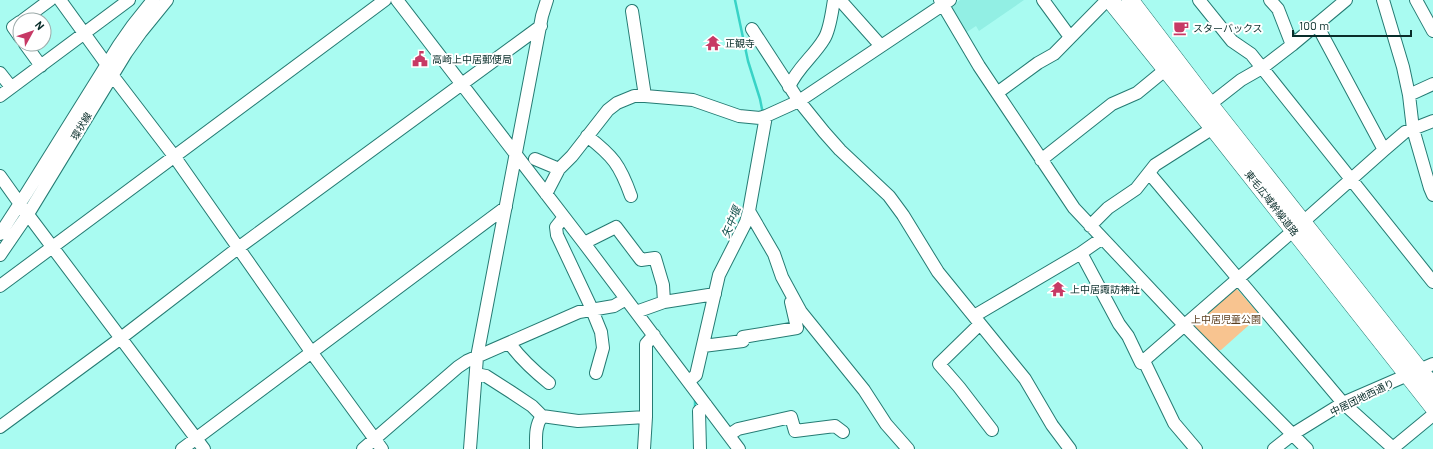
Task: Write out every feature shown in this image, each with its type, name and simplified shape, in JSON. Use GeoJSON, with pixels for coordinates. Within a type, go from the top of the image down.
{"type":"FeatureCollection","features":[{"type":"Feature","properties":{"kind":"highway","name":"東毛広域幹線道路"},"geometry":{"type":"LineString","coordinates":[[1109,0],[1165,70],[1205,108],[1213,128],[1299,226],[1420,370],[1433,388]]}},
{"type":"Feature","properties":{"kind":"highway","name":"東毛広域幹線道路"},"geometry":{"type":"LineString","coordinates":[[1130,0],[1205,108],[1299,226]]}},
{"type":"Feature","properties":{"kind":"highway","name":"東毛広域幹線道路"},"geometry":{"type":"LineString","coordinates":[[1420,370],[1433,407]]}},
{"type":"Feature","properties":{"kind":"street"},"geometry":{"type":"LineString","coordinates":[[34,12],[50,0]]}},
{"type":"Feature","properties":{"kind":"street"},"geometry":{"type":"LineString","coordinates":[[60,0],[109,70],[174,156],[312,353],[378,444]]}},
{"type":"Feature","properties":{"kind":"street"},"geometry":{"type":"LineString","coordinates":[[0,96],[129,0]]}},
{"type":"Feature","properties":{"kind":"street","name":"環状線"},"geometry":{"type":"LineString","coordinates":[[0,255],[28,214],[133,25],[153,0]]}},
{"type":"Feature","properties":{"kind":"street","name":"環状線"},"geometry":{"type":"LineString","coordinates":[[0,234],[109,70],[167,0]]}},
{"type":"Feature","properties":{"kind":"street"},"geometry":{"type":"LineString","coordinates":[[0,286],[384,0]]}},
{"type":"Feature","properties":{"kind":"street"},"geometry":{"type":"LineString","coordinates":[[397,0],[584,243],[739,449]]}},
{"type":"Feature","properties":{"kind":"street"},"geometry":{"type":"LineString","coordinates":[[470,449],[477,357],[547,0]]}},
{"type":"Feature","properties":{"kind":"street"},"geometry":{"type":"LineString","coordinates":[[789,87],[799,69],[816,50],[825,37],[834,0]]}},
{"type":"Feature","properties":{"kind":"street"},"geometry":{"type":"LineString","coordinates":[[840,0],[882,46]]}},
{"type":"Feature","properties":{"kind":"street"},"geometry":{"type":"LineString","coordinates":[[1043,0],[1070,37]]}},
{"type":"Feature","properties":{"kind":"street"},"geometry":{"type":"LineString","coordinates":[[997,93],[1038,63],[1054,54],[1109,0]]}},
{"type":"Feature","properties":{"kind":"street"},"geometry":{"type":"LineString","coordinates":[[1199,0],[1232,41],[1252,54],[1433,282]]}},
{"type":"Feature","properties":{"kind":"street"},"geometry":{"type":"LineString","coordinates":[[1270,0],[1278,8],[1292,45]]}},
{"type":"Feature","properties":{"kind":"street"},"geometry":{"type":"LineString","coordinates":[[1205,108],[1242,80],[1262,68],[1346,0]]}},
{"type":"Feature","properties":{"kind":"street"},"geometry":{"type":"LineString","coordinates":[[1383,0],[1403,67],[1414,129],[1433,195]]}},
{"type":"Feature","properties":{"kind":"street"},"geometry":{"type":"LineString","coordinates":[[1416,0],[1433,31]]}},
{"type":"Feature","properties":{"kind":"street"},"geometry":{"type":"LineString","coordinates":[[546,194],[558,169],[572,156],[608,110],[618,103],[634,96],[693,100],[739,116],[760,118],[799,102],[945,2],[979,66],[1074,208],[1101,239],[1307,449]]}},
{"type":"Feature","properties":{"kind":"street"},"geometry":{"type":"LineString","coordinates":[[632,11],[645,96]]}},
{"type":"Feature","properties":{"kind":"street"},"geometry":{"type":"LineString","coordinates":[[1317,24],[1384,150]]}},
{"type":"Feature","properties":{"kind":"street"},"geometry":{"type":"LineString","coordinates":[[0,427],[121,338],[238,248],[541,26]]}},
{"type":"Feature","properties":{"kind":"street"},"geometry":{"type":"LineString","coordinates":[[752,29],[799,102],[840,150],[889,196],[903,215],[938,272],[1025,379],[1052,425],[1070,449]]}},
{"type":"Feature","properties":{"kind":"street"},"geometry":{"type":"LineString","coordinates":[[30,52],[40,66]]}},
{"type":"Feature","properties":{"kind":"street"},"geometry":{"type":"LineString","coordinates":[[1041,160],[1112,104],[1137,93],[1165,70]]}},
{"type":"Feature","properties":{"kind":"street"},"geometry":{"type":"LineString","coordinates":[[0,73],[11,87]]}},
{"type":"Feature","properties":{"kind":"street"},"geometry":{"type":"LineString","coordinates":[[1409,95],[1433,84]]}},
{"type":"Feature","properties":{"kind":"street"},"geometry":{"type":"LineString","coordinates":[[689,381],[696,375],[721,269],[743,227],[749,211],[766,116]]}},
{"type":"Feature","properties":{"kind":"street"},"geometry":{"type":"LineString","coordinates":[[1081,253],[1119,324],[1128,336],[1141,363],[1186,326],[1238,278],[1405,132],[1433,121]]}},
{"type":"Feature","properties":{"kind":"street"},"geometry":{"type":"LineString","coordinates":[[1090,226],[1108,208],[1136,189],[1155,165],[1213,128]]}},
{"type":"Feature","properties":{"kind":"street"},"geometry":{"type":"LineString","coordinates":[[587,136],[607,153],[620,168],[631,196]]}},
{"type":"Feature","properties":{"kind":"street"},"geometry":{"type":"LineString","coordinates":[[535,159],[558,169]]}},
{"type":"Feature","properties":{"kind":"street"},"geometry":{"type":"LineString","coordinates":[[1149,173],[1343,403],[1393,448],[1433,415]]}},
{"type":"Feature","properties":{"kind":"street"},"geometry":{"type":"LineString","coordinates":[[0,176],[204,449]]}},
{"type":"Feature","properties":{"kind":"street"},"geometry":{"type":"LineString","coordinates":[[182,449],[506,208]]}},
{"type":"Feature","properties":{"kind":"street"},"geometry":{"type":"LineString","coordinates":[[749,211],[774,254],[782,277],[801,312],[864,390],[886,424],[908,449]]}},
{"type":"Feature","properties":{"kind":"street"},"geometry":{"type":"LineString","coordinates":[[564,217],[556,227],[557,235],[601,332],[604,348],[596,373]]}},
{"type":"Feature","properties":{"kind":"street"},"geometry":{"type":"LineString","coordinates":[[584,243],[616,227],[642,260],[655,258],[663,285],[664,302]]}},
{"type":"Feature","properties":{"kind":"street"},"geometry":{"type":"LineString","coordinates":[[992,430],[939,364],[977,320],[1101,239]]}},
{"type":"Feature","properties":{"kind":"street"},"geometry":{"type":"LineString","coordinates":[[703,346],[743,342],[743,337],[797,328],[787,285]]}},
{"type":"Feature","properties":{"kind":"street"},"geometry":{"type":"LineString","coordinates":[[636,312],[664,302],[715,294]]}},
{"type":"Feature","properties":{"kind":"street"},"geometry":{"type":"LineString","coordinates":[[363,449],[378,444],[458,367],[477,357],[510,344],[579,312],[614,306],[626,299]]}},
{"type":"Feature","properties":{"kind":"street"},"geometry":{"type":"LineString","coordinates":[[644,449],[646,417],[646,344],[654,335]]}},
{"type":"Feature","properties":{"kind":"street"},"geometry":{"type":"LineString","coordinates":[[510,344],[521,358],[548,383]]}},
{"type":"Feature","properties":{"kind":"street"},"geometry":{"type":"LineString","coordinates":[[1144,361],[1174,423],[1196,449]]}},
{"type":"Feature","properties":{"kind":"street","name":"中居団地西通り"},"geometry":{"type":"LineString","coordinates":[[1274,449],[1293,434],[1343,403],[1420,370]]}},
{"type":"Feature","properties":{"kind":"street"},"geometry":{"type":"LineString","coordinates":[[476,374],[486,376],[532,406],[542,416],[578,421],[646,417]]}},
{"type":"Feature","properties":{"kind":"street"},"geometry":{"type":"LineString","coordinates":[[700,449],[699,411],[706,405]]}},
{"type":"Feature","properties":{"kind":"street"},"geometry":{"type":"LineString","coordinates":[[536,449],[538,421],[542,416]]}},
{"type":"Feature","properties":{"kind":"street"},"geometry":{"type":"LineString","coordinates":[[729,435],[738,429],[791,417],[795,432],[835,426],[843,432]]}},
{"type":"Feature","properties":{"kind":"shaded area"},"geometry":{"type":"Polygon","coordinates":[[[960,0],[1024,0],[979,31],[976,26],[964,34],[951,10],[952,6],[960,0]]]}},
{"type":"Feature","properties":{"kind":"green space","name":"上中居児童公園"},"geometry":{"type":"Polygon","coordinates":[[[1231,288],[1237,289],[1258,313],[1258,317],[1221,350],[1215,351],[1193,327],[1194,321],[1231,288]]]}},
{"type":"Feature","properties":{"kind":"waterway","name":"矢中堰"},"geometry":{"type":"LineString","coordinates":[[735,0],[748,61],[763,114]]}},
{"type":"Feature","properties":{"kind":"waterway","name":"矢中堰"},"geometry":{"type":"LineString","coordinates":[[695,398],[695,409]]}},
{"type":"Feature","properties":{"kind":"place","name":"スターバックス"},"geometry":{"type":"Point","coordinates":[1181,28]}},
{"type":"Feature","properties":{"kind":"place","name":"正観寺"},"geometry":{"type":"Point","coordinates":[713,43]}},
{"type":"Feature","properties":{"kind":"place","name":"高崎上中居郵便局"},"geometry":{"type":"Point","coordinates":[420,59]}},
{"type":"Feature","properties":{"kind":"place","name":"上中居諏訪神社"},"geometry":{"type":"Point","coordinates":[1058,289]}}]}
